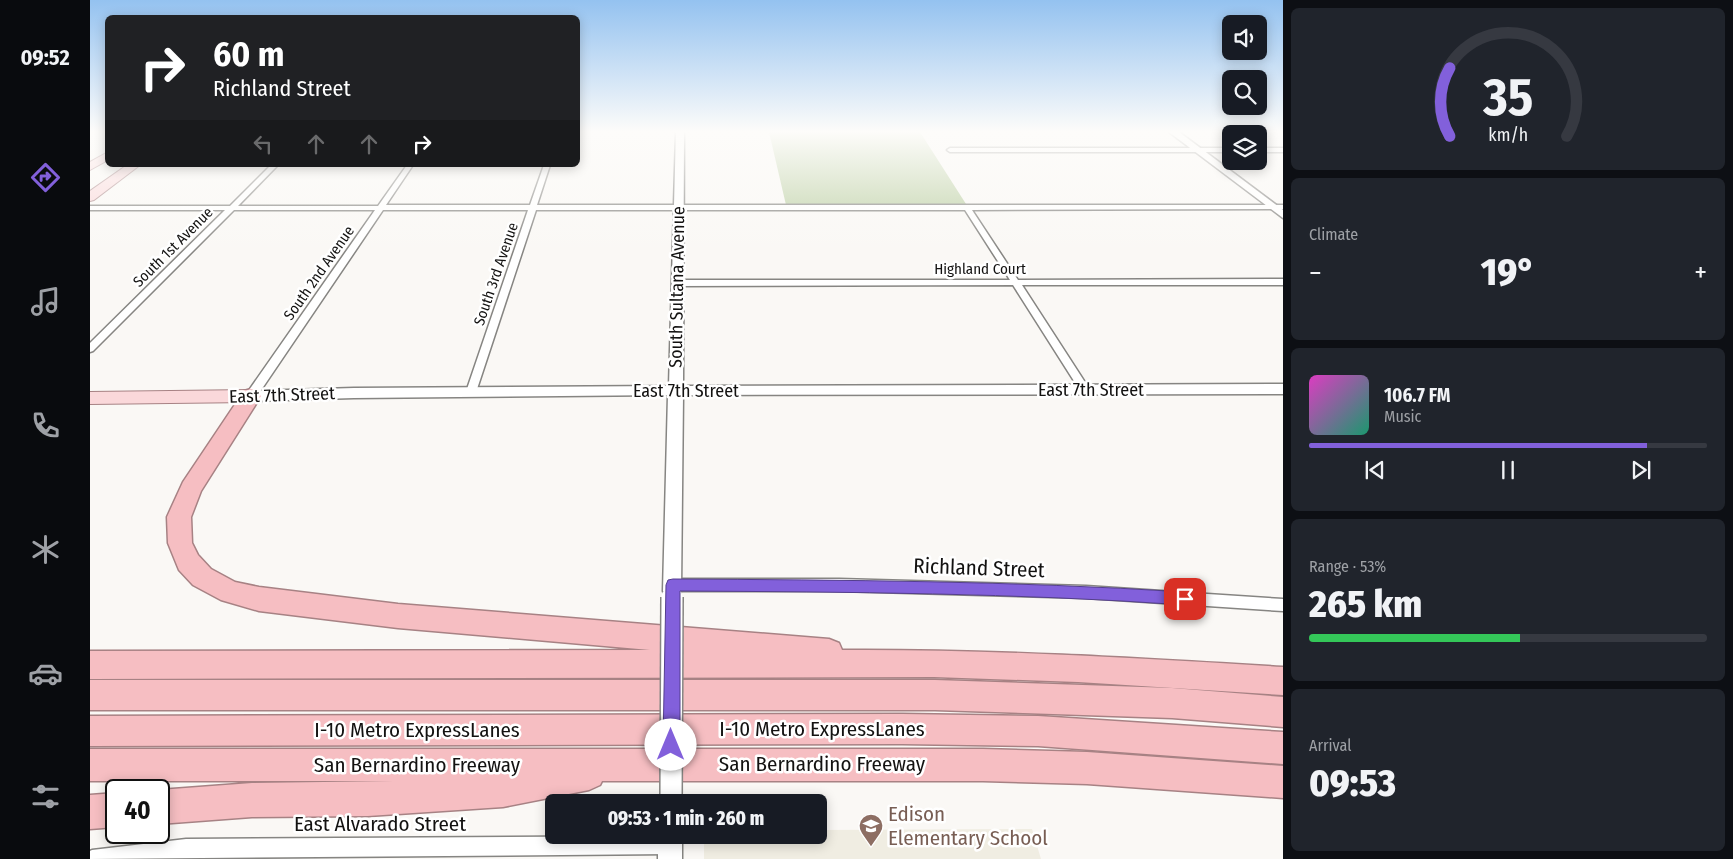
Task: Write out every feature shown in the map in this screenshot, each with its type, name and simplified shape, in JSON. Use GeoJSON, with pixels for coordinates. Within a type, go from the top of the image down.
{"type":"FeatureCollection","features":[{"type":"Feature","properties":{"kind":"highway"},"geometry":{"type":"LineString","coordinates":[[251,396],[191,488],[179,517],[180,543],[188,562],[202,577],[230,592],[259,599],[398,616],[814,650],[934,663]]}},
{"type":"Feature","properties":{"kind":"highway"},"geometry":{"type":"LineString","coordinates":[[90,664],[934,663],[1078,668],[1283,681]]}},
{"type":"Feature","properties":{"kind":"highway","name":"I-10 Metro ExpressLanes"},"geometry":{"type":"LineString","coordinates":[[90,696],[935,695],[1163,703],[1283,712]]}},
{"type":"Feature","properties":{"kind":"highway","name":"I-10 Metro ExpressLanes"},"geometry":{"type":"LineString","coordinates":[[90,731],[912,729],[1038,731],[1283,748]]}},
{"type":"Feature","properties":{"kind":"highway","name":"San Bernardino Freeway"},"geometry":{"type":"LineString","coordinates":[[90,765],[992,765],[1086,768],[1283,782]]}},
{"type":"Feature","properties":{"kind":"highway"},"geometry":{"type":"LineString","coordinates":[[170,806],[252,800],[368,799],[503,791],[636,765]]}},
{"type":"Feature","properties":{"kind":"highway"},"geometry":{"type":"LineString","coordinates":[[90,812],[105,811]]}},
{"type":"Feature","properties":{"kind":"main road"},"geometry":{"type":"LineString","coordinates":[[90,197],[124,172]]}},
{"type":"Feature","properties":{"kind":"main road","name":"East 7th Street"},"geometry":{"type":"LineString","coordinates":[[90,398],[251,396]]}},
{"type":"Feature","properties":{"kind":"street","name":"South 1st Avenue"},"geometry":{"type":"LineString","coordinates":[[90,349],[268,172]]}},
{"type":"Feature","properties":{"kind":"street","name":"South 2nd Avenue"},"geometry":{"type":"LineString","coordinates":[[251,396],[405,172]]}},
{"type":"Feature","properties":{"kind":"street","name":"South 3rd Avenue"},"geometry":{"type":"LineString","coordinates":[[471,392],[545,172]]}},
{"type":"Feature","properties":{"kind":"street","name":"South Sultana Avenue"},"geometry":{"type":"LineString","coordinates":[[670,794],[679,172]]}},
{"type":"Feature","properties":{"kind":"street"},"geometry":{"type":"LineString","coordinates":[[1225,172],[1283,215]]}},
{"type":"Feature","properties":{"kind":"street"},"geometry":{"type":"LineString","coordinates":[[90,208],[1283,206]]}},
{"type":"Feature","properties":{"kind":"street"},"geometry":{"type":"LineString","coordinates":[[967,207],[1085,390]]}},
{"type":"Feature","properties":{"kind":"street","name":"Highland Court"},"geometry":{"type":"LineString","coordinates":[[677,283],[1283,282]]}},
{"type":"Feature","properties":{"kind":"street","name":"East 7th Street"},"geometry":{"type":"LineString","coordinates":[[251,396],[471,392],[1283,389]]}},
{"type":"Feature","properties":{"kind":"street","name":"Richland Street"},"geometry":{"type":"LineString","coordinates":[[673,588],[840,585],[1086,592],[1283,605]]}},
{"type":"Feature","properties":{"kind":"street","name":"East Alvarado Street"},"geometry":{"type":"LineString","coordinates":[[92,859],[186,848],[670,846]]}},
{"type":"Feature","properties":{"kind":"shaded area","name":"Edison Elementary School"},"geometry":{"type":"Polygon","coordinates":[[[1032,829],[1041,859],[704,859],[704,844],[827,844],[827,830],[1032,829]]]}},
{"type":"Feature","properties":{"kind":"green space"},"geometry":{"type":"Polygon","coordinates":[[[778,172],[946,172],[966,204],[786,205],[778,172]]]}},
{"type":"Feature","properties":{"kind":"place","name":"Edison Elementary School"},"geometry":{"type":"Point","coordinates":[871,847]}},
{"type":"Feature","properties":{"kind":"route"},"geometry":{"type":"LineString","coordinates":[[671,745],[673,585],[895,586],[1086,592],[1185,599]]}}]}
